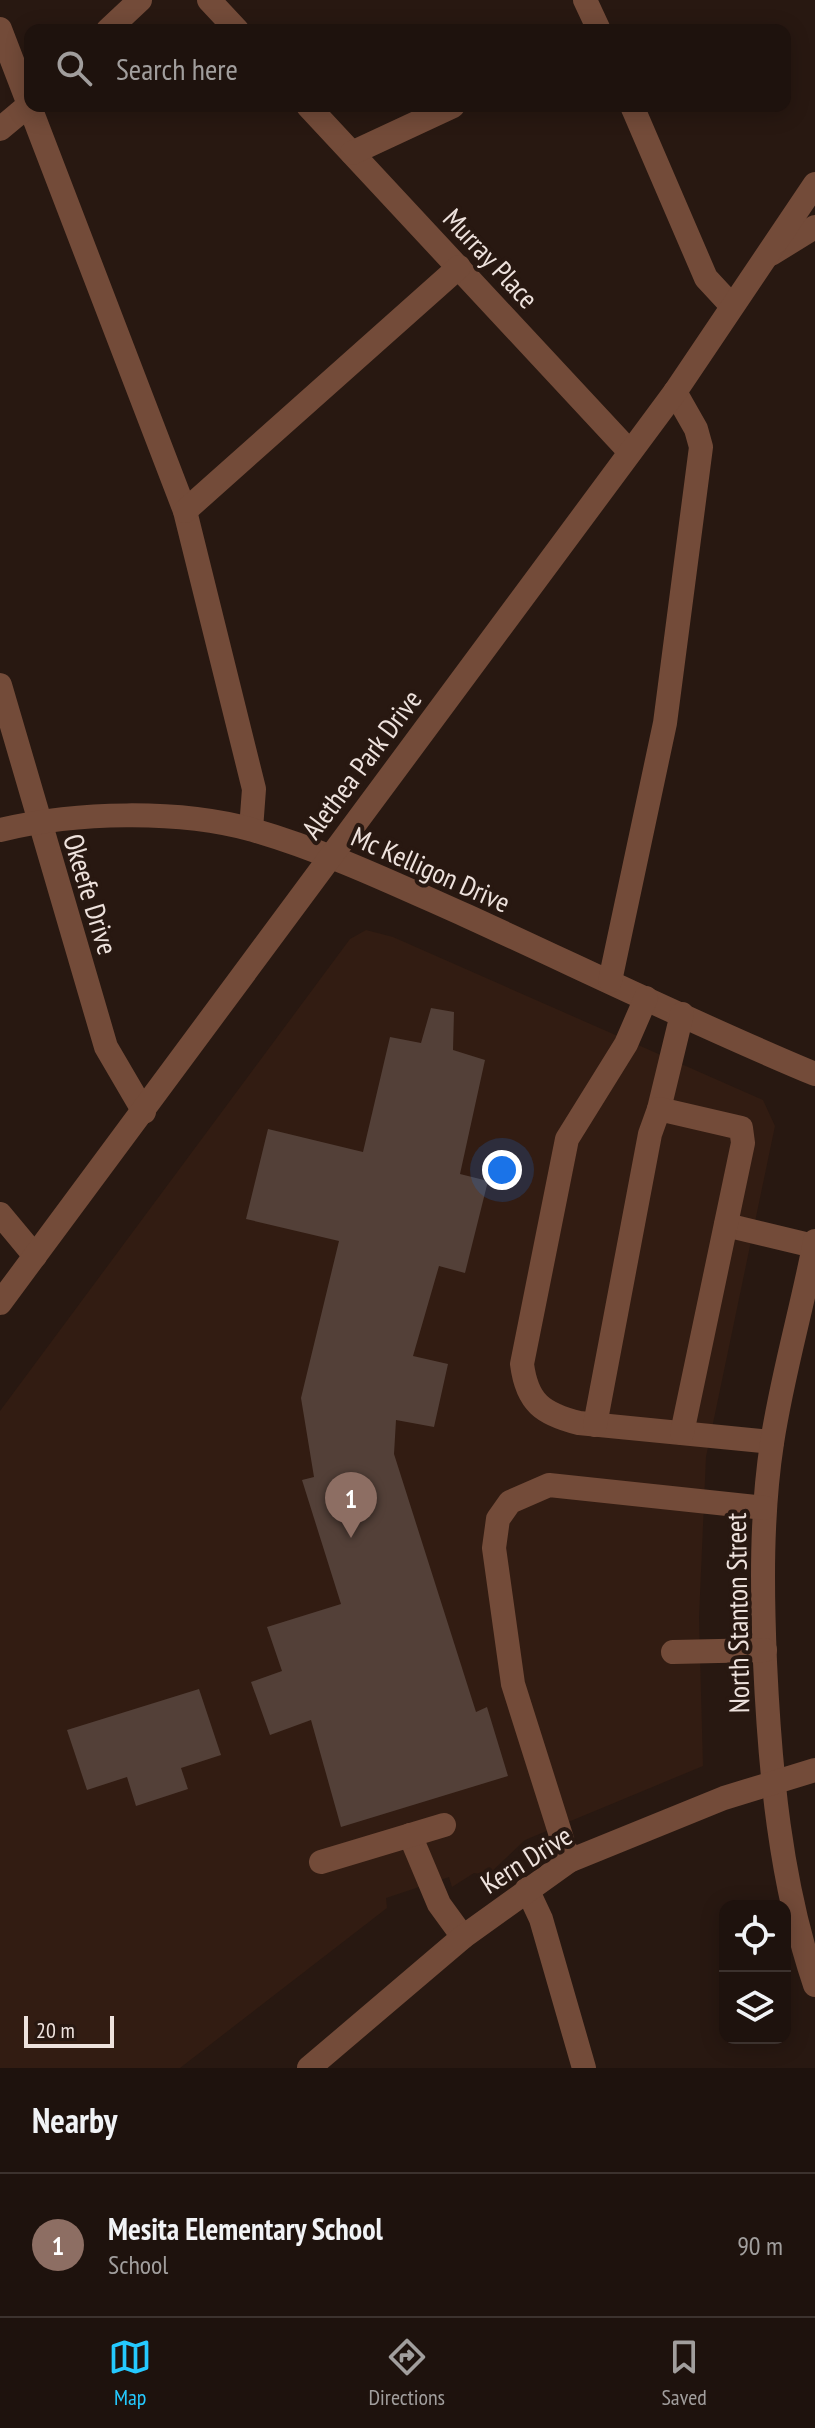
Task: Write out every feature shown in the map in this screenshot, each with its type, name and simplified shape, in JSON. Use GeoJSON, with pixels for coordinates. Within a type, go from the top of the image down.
{"type":"FeatureCollection","features":[{"type":"Feature","properties":{"kind":"street"},"geometry":{"type":"LineString","coordinates":[[114,24],[140,0]]}},
{"type":"Feature","properties":{"kind":"street"},"geometry":{"type":"LineString","coordinates":[[209,0],[231,24]]}},
{"type":"Feature","properties":{"kind":"street"},"geometry":{"type":"LineString","coordinates":[[585,0],[596,24]]}},
{"type":"Feature","properties":{"kind":"street"},"geometry":{"type":"LineString","coordinates":[[0,29],[24,89]]}},
{"type":"Feature","properties":{"kind":"street"},"geometry":{"type":"LineString","coordinates":[[0,129],[24,109]]}},
{"type":"Feature","properties":{"kind":"street"},"geometry":{"type":"LineString","coordinates":[[33,112],[185,511],[254,789],[251,829]]}},
{"type":"Feature","properties":{"kind":"street","name":"Murray Place"},"geometry":{"type":"LineString","coordinates":[[314,112],[630,452]]}},
{"type":"Feature","properties":{"kind":"street"},"geometry":{"type":"LineString","coordinates":[[352,153],[440,112]]}},
{"type":"Feature","properties":{"kind":"street"},"geometry":{"type":"LineString","coordinates":[[635,112],[706,278],[731,305]]}},
{"type":"Feature","properties":{"kind":"street","name":"Alethea Park Drive"},"geometry":{"type":"LineString","coordinates":[[0,1303],[675,392],[815,184]]}},
{"type":"Feature","properties":{"kind":"street","name":"Alethea Park Drive"},"geometry":{"type":"LineString","coordinates":[[765,257],[815,227]]}},
{"type":"Feature","properties":{"kind":"street"},"geometry":{"type":"LineString","coordinates":[[185,511],[459,267]]}},
{"type":"Feature","properties":{"kind":"street"},"geometry":{"type":"LineString","coordinates":[[610,981],[665,723],[701,447],[696,429],[675,392]]}},
{"type":"Feature","properties":{"kind":"street","name":"Okeefe Drive"},"geometry":{"type":"LineString","coordinates":[[0,685],[106,1047],[144,1112]]}},
{"type":"Feature","properties":{"kind":"street","name":"Mc Kelligon Drive"},"geometry":{"type":"LineString","coordinates":[[0,830],[38,821],[124,816],[178,819],[251,829],[329,857],[815,1074]]}},
{"type":"Feature","properties":{"kind":"street"},"geometry":{"type":"LineString","coordinates":[[646,998],[626,1044],[567,1139],[522,1364],[524,1384],[536,1404],[552,1417],[595,1425],[772,1442]]}},
{"type":"Feature","properties":{"kind":"street"},"geometry":{"type":"LineString","coordinates":[[595,1425],[650,1134],[682,1014]]}},
{"type":"Feature","properties":{"kind":"street"},"geometry":{"type":"LineString","coordinates":[[659,1109],[741,1128],[743,1143],[682,1433]]}},
{"type":"Feature","properties":{"kind":"street"},"geometry":{"type":"LineString","coordinates":[[0,1214],[35,1256]]}},
{"type":"Feature","properties":{"kind":"street"},"geometry":{"type":"LineString","coordinates":[[726,1225],[815,1244]]}},
{"type":"Feature","properties":{"kind":"street","name":"North Stanton Street"},"geometry":{"type":"LineString","coordinates":[[815,1244],[772,1442],[765,1508],[765,1650],[772,1782],[792,1892],[815,1985]]}},
{"type":"Feature","properties":{"kind":"street"},"geometry":{"type":"LineString","coordinates":[[569,1861],[513,1684],[494,1548],[498,1519],[510,1502],[549,1485],[765,1508]]}},
{"type":"Feature","properties":{"kind":"street"},"geometry":{"type":"LineString","coordinates":[[673,1652],[765,1650]]}},
{"type":"Feature","properties":{"kind":"street","name":"Kern Drive"},"geometry":{"type":"LineString","coordinates":[[309,2068],[463,1937],[569,1861],[772,1782],[815,1770]]}},
{"type":"Feature","properties":{"kind":"street"},"geometry":{"type":"LineString","coordinates":[[321,1862],[444,1825]]}},
{"type":"Feature","properties":{"kind":"street"},"geometry":{"type":"LineString","coordinates":[[410,1835],[439,1904],[463,1937]]}},
{"type":"Feature","properties":{"kind":"street"},"geometry":{"type":"LineString","coordinates":[[527,1889],[541,1919],[584,2068]]}},
{"type":"Feature","properties":{"kind":"shaded area"},"geometry":{"type":"Polygon","coordinates":[[[366,930],[393,937],[763,1100],[775,1126],[706,1457],[699,1618],[703,1766],[525,1840],[488,1875],[474,1873],[452,1887],[449,1877],[386,1898],[387,1908],[180,2068],[0,2068],[0,1411],[350,939],[366,930]]]}},
{"type":"Feature","properties":{"kind":"building"},"geometry":{"type":"Polygon","coordinates":[[[431,1008],[454,1012],[453,1050],[485,1060],[460,1174],[488,1181],[465,1273],[439,1266],[413,1356],[448,1364],[434,1427],[396,1420],[394,1454],[476,1712],[487,1707],[508,1776],[341,1827],[311,1720],[270,1735],[251,1682],[282,1671],[267,1627],[341,1604],[302,1480],[314,1477],[301,1398],[339,1241],[246,1219],[268,1129],[363,1152],[390,1037],[421,1043],[431,1008]]]}},
{"type":"Feature","properties":{"kind":"building"},"geometry":{"type":"Polygon","coordinates":[[[199,1689],[221,1755],[181,1768],[188,1789],[136,1806],[127,1777],[87,1790],[67,1730],[199,1689]]]}},
{"type":"Feature","properties":{"kind":"place","name":"Mesita Elementary School"},"geometry":{"type":"Point","coordinates":[351,1538]}}]}
